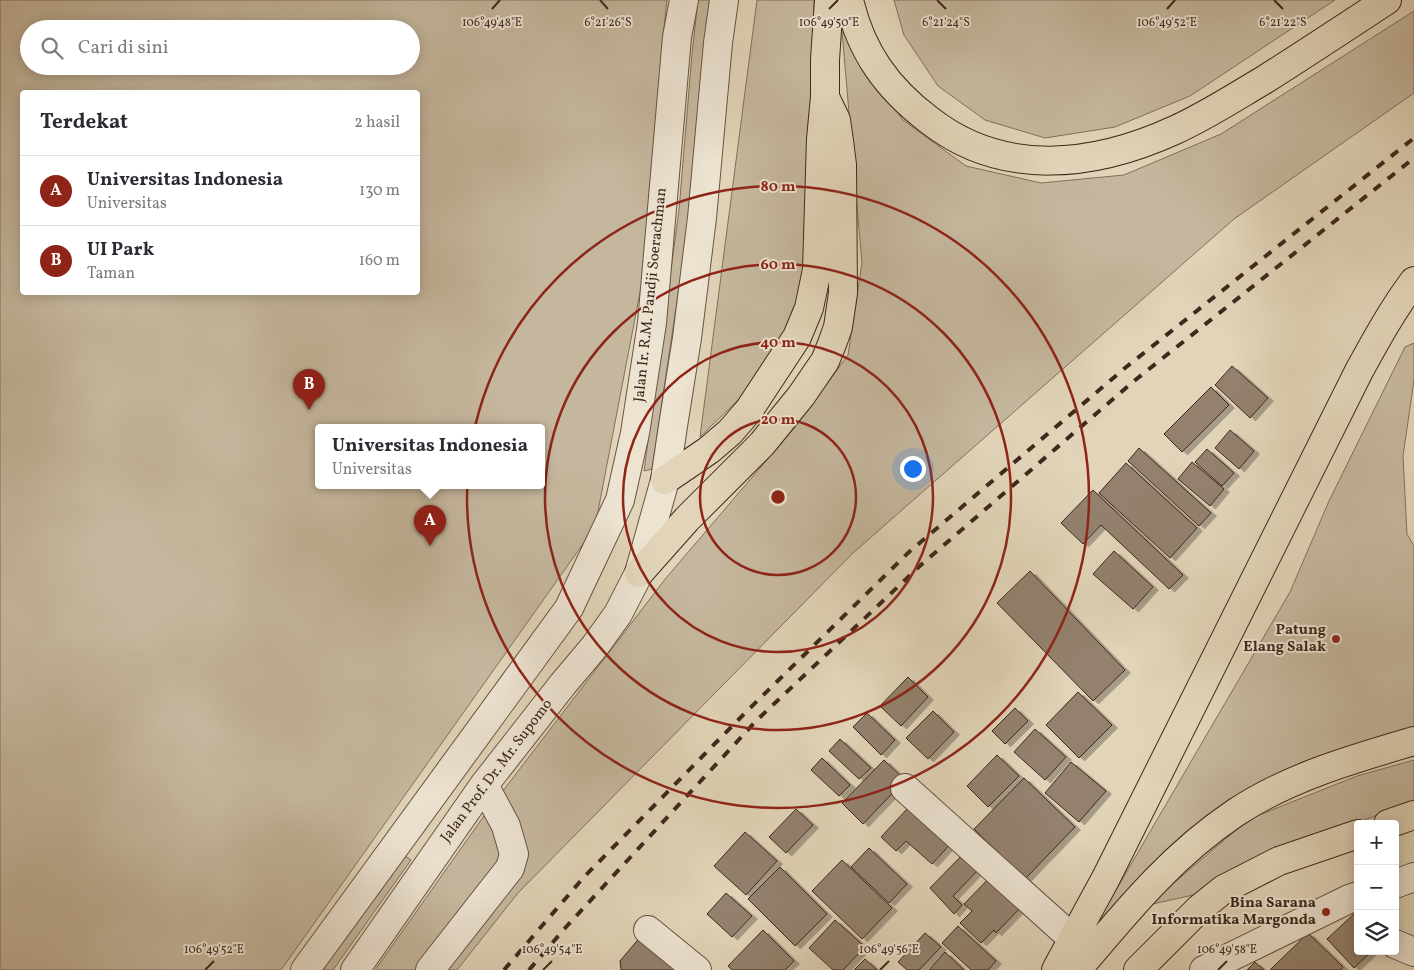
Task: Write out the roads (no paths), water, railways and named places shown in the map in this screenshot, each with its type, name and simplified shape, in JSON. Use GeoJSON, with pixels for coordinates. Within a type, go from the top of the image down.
{"type":"FeatureCollection","features":[{"type":"Feature","properties":{"kind":"main road"},"geometry":{"type":"LineString","coordinates":[[665,480],[709,450],[730,432],[749,410],[797,337],[804,323],[814,292],[817,270],[821,139],[826,97],[829,0]]}},
{"type":"Feature","properties":{"kind":"main road"},"geometry":{"type":"LineString","coordinates":[[849,0],[854,19],[865,46],[893,89],[915,110],[936,126],[982,151],[1011,158],[1041,161],[1067,160],[1125,150],[1176,130],[1235,98],[1388,0]]}},
{"type":"Feature","properties":{"kind":"main road"},"geometry":{"type":"LineString","coordinates":[[638,573],[687,518],[762,444],[806,389],[825,361],[832,344],[838,327],[843,293],[842,164],[836,120],[826,97]]}},
{"type":"Feature","properties":{"kind":"main road"},"geometry":{"type":"LineString","coordinates":[[1056,970],[1126,838],[1359,370],[1414,281]]}},
{"type":"Feature","properties":{"kind":"main road"},"geometry":{"type":"LineString","coordinates":[[1077,970],[1140,895],[1158,877],[1195,844],[1236,813],[1268,794],[1322,770],[1414,742]]}},
{"type":"Feature","properties":{"kind":"main road"},"geometry":{"type":"LineString","coordinates":[[1399,820],[1414,815]]}},
{"type":"Feature","properties":{"kind":"main road"},"geometry":{"type":"LineString","coordinates":[[1138,970],[1199,908],[1224,889],[1279,861],[1354,835]]}},
{"type":"Feature","properties":{"kind":"street","name":"Jalan Ir. R.M. Pandji Soerachman"},"geometry":{"type":"LineString","coordinates":[[305,970],[569,608],[620,500],[636,434],[652,323],[677,37],[684,0]]}},
{"type":"Feature","properties":{"kind":"street"},"geometry":{"type":"LineString","coordinates":[[638,573],[665,480],[687,338],[702,218],[718,43],[724,0]]}},
{"type":"Feature","properties":{"kind":"street","name":"Jalan Prof. Dr. Mr. Supomo"},"geometry":{"type":"LineString","coordinates":[[355,970],[484,785],[618,614],[638,573]]}},
{"type":"Feature","properties":{"kind":"street"},"geometry":{"type":"LineString","coordinates":[[430,970],[510,868],[514,854],[506,826],[484,785]]}},
{"type":"Feature","properties":{"kind":"street"},"geometry":{"type":"LineString","coordinates":[[905,788],[1073,939]]}},
{"type":"Feature","properties":{"kind":"street"},"geometry":{"type":"LineString","coordinates":[[1399,883],[1414,877]]}},
{"type":"Feature","properties":{"kind":"street"},"geometry":{"type":"LineString","coordinates":[[1204,970],[1354,901]]}},
{"type":"Feature","properties":{"kind":"street"},"geometry":{"type":"LineString","coordinates":[[648,930],[697,970]]}},
{"type":"Feature","properties":{"kind":"street"},"geometry":{"type":"LineString","coordinates":[[1399,946],[1414,952]]}},
{"type":"Feature","properties":{"kind":"railway"},"geometry":{"type":"LineString","coordinates":[[504,970],[584,877],[745,713],[909,552],[1125,368],[1414,138]]}},
{"type":"Feature","properties":{"kind":"railway"},"geometry":{"type":"LineString","coordinates":[[529,970],[566,927],[757,720],[922,564],[1134,381],[1414,158]]}},
{"type":"Feature","properties":{"kind":"place","name":"UI Park"},"geometry":{"type":"Point","coordinates":[309,410]}},
{"type":"Feature","properties":{"kind":"place","name":"Universitas Indonesia"},"geometry":{"type":"Point","coordinates":[430,546]}},
{"type":"Feature","properties":{"kind":"place","name":"Patung Elang Salak"},"geometry":{"type":"Point","coordinates":[1336,639]}},
{"type":"Feature","properties":{"kind":"place","name":"Bina Sarana Informatika Margonda"},"geometry":{"type":"Point","coordinates":[1326,912]}}]}
